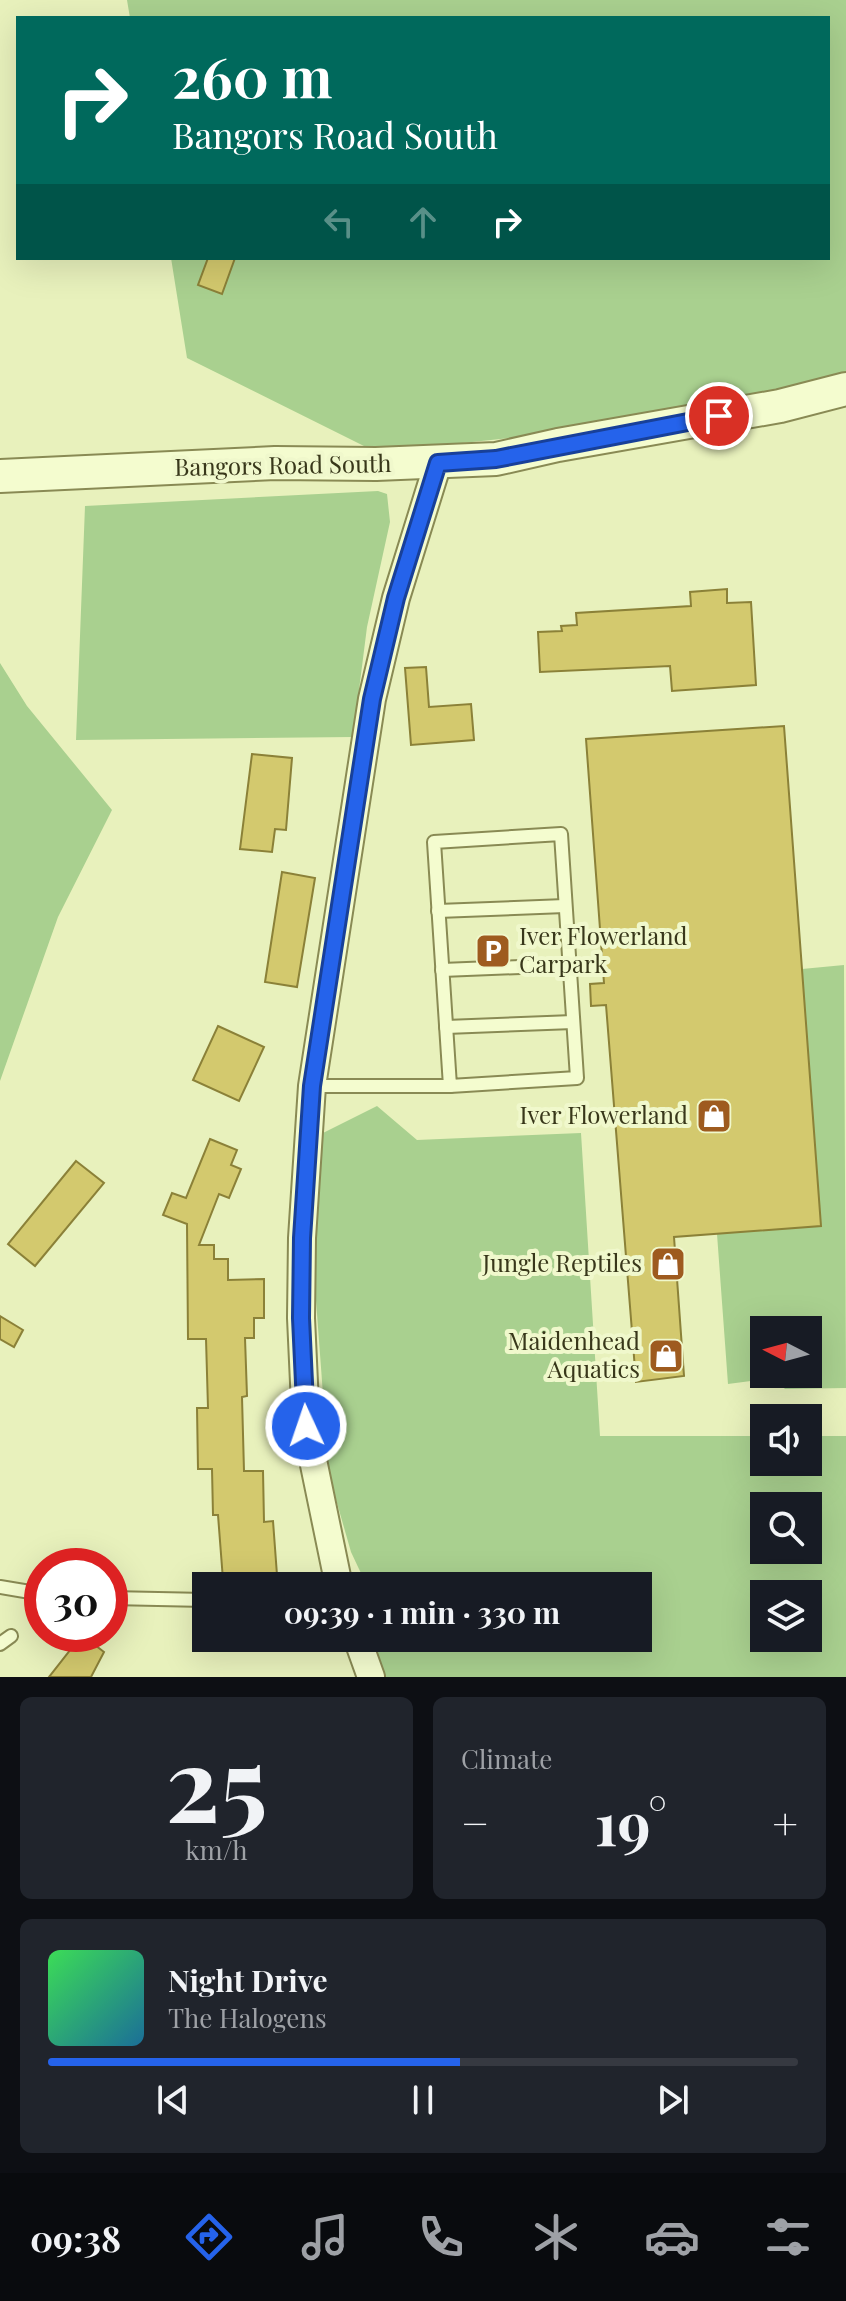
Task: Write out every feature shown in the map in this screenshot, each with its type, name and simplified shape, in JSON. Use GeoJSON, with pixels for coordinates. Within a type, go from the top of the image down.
{"type":"FeatureCollection","features":[{"type":"Feature","properties":{"kind":"street","name":"Bangors Road South"},"geometry":{"type":"LineString","coordinates":[[0,476],[275,463],[438,463],[496,459],[572,442],[780,406],[846,389]]}},
{"type":"Feature","properties":{"kind":"street"},"geometry":{"type":"LineString","coordinates":[[336,1572],[306,1426],[301,1318],[302,1238],[312,1086],[372,699],[396,598],[438,463]]}},
{"type":"Feature","properties":{"kind":"street"},"geometry":{"type":"LineString","coordinates":[[362,1652],[371,1677]]}},
{"type":"Feature","properties":{"kind":"lane"},"geometry":{"type":"LineString","coordinates":[[312,1086],[450,1086],[577,1078],[561,834],[434,842],[450,1086]]}},
{"type":"Feature","properties":{"kind":"lane"},"geometry":{"type":"LineString","coordinates":[[438,911],[565,906]]}},
{"type":"Feature","properties":{"kind":"lane"},"geometry":{"type":"LineString","coordinates":[[442,970],[570,965]]}},
{"type":"Feature","properties":{"kind":"lane"},"geometry":{"type":"LineString","coordinates":[[446,1027],[573,1022]]}},
{"type":"Feature","properties":{"kind":"lane"},"geometry":{"type":"LineString","coordinates":[[0,1587],[24,1591]]}},
{"type":"Feature","properties":{"kind":"lane"},"geometry":{"type":"LineString","coordinates":[[128,1598],[192,1600]]}},
{"type":"Feature","properties":{"kind":"green space"},"geometry":{"type":"Polygon","coordinates":[[[127,0],[846,0],[846,389],[720,416],[376,452],[187,358],[171,260],[830,260],[830,16],[130,16],[127,0]]]}},
{"type":"Feature","properties":{"kind":"green space"},"geometry":{"type":"Polygon","coordinates":[[[378,491],[387,494],[390,522],[367,627],[353,737],[76,740],[85,506],[378,491]]]}},
{"type":"Feature","properties":{"kind":"green space"},"geometry":{"type":"Polygon","coordinates":[[[0,663],[27,706],[112,810],[58,917],[0,1081],[0,663]]]}},
{"type":"Feature","properties":{"kind":"green space"},"geometry":{"type":"Polygon","coordinates":[[[844,965],[846,1388],[785,1389],[784,1388],[822,1388],[822,1316],[750,1316],[750,1381],[728,1384],[717,1234],[821,1226],[802,969],[844,965]]]}},
{"type":"Feature","properties":{"kind":"green space"},"geometry":{"type":"Polygon","coordinates":[[[377,1106],[417,1140],[581,1133],[600,1436],[750,1436],[750,1476],[822,1476],[822,1436],[846,1436],[846,1677],[385,1677],[376,1652],[652,1652],[652,1572],[360,1572],[351,1552],[329,1475],[313,1260],[317,1136],[377,1106]]]}},
{"type":"Feature","properties":{"kind":"building"},"geometry":{"type":"Polygon","coordinates":[[[207,260],[234,260],[222,294],[198,285],[207,260]]]}},
{"type":"Feature","properties":{"kind":"building"},"geometry":{"type":"Polygon","coordinates":[[[727,589],[727,603],[751,602],[756,685],[672,691],[670,666],[540,672],[538,632],[562,631],[561,626],[577,625],[576,613],[691,606],[690,592],[727,589]]]}},
{"type":"Feature","properties":{"kind":"building"},"geometry":{"type":"Polygon","coordinates":[[[426,667],[429,707],[471,704],[474,740],[411,745],[405,668],[426,667]]]}},
{"type":"Feature","properties":{"kind":"building","name":"Iver Flowerland"},"geometry":{"type":"Polygon","coordinates":[[[784,726],[821,1226],[674,1237],[684,1376],[636,1382],[606,1005],[591,1006],[590,984],[604,983],[586,739],[784,726]]]}},
{"type":"Feature","properties":{"kind":"building"},"geometry":{"type":"Polygon","coordinates":[[[252,754],[292,758],[286,830],[275,829],[272,852],[240,849],[252,754]]]}},
{"type":"Feature","properties":{"kind":"building"},"geometry":{"type":"Polygon","coordinates":[[[282,872],[315,878],[297,987],[265,982],[282,872]]]}},
{"type":"Feature","properties":{"kind":"building"},"geometry":{"type":"Polygon","coordinates":[[[218,1026],[264,1047],[239,1101],[193,1080],[218,1026]]]}},
{"type":"Feature","properties":{"kind":"building"},"geometry":{"type":"Polygon","coordinates":[[[210,1139],[237,1150],[231,1165],[241,1169],[229,1198],[219,1194],[199,1245],[214,1245],[214,1259],[228,1259],[228,1280],[264,1279],[264,1318],[254,1318],[254,1338],[245,1338],[247,1396],[242,1397],[244,1471],[263,1471],[264,1522],[273,1521],[277,1572],[222,1572],[218,1515],[213,1515],[212,1469],[198,1469],[197,1408],[208,1408],[206,1339],[188,1339],[187,1224],[163,1215],[172,1193],[186,1198],[210,1139]]]}},
{"type":"Feature","properties":{"kind":"building"},"geometry":{"type":"Polygon","coordinates":[[[76,1161],[104,1183],[35,1266],[8,1244],[76,1161]]]}},
{"type":"Feature","properties":{"kind":"building"},"geometry":{"type":"Polygon","coordinates":[[[0,1316],[23,1330],[14,1347],[0,1339],[0,1316]]]}},
{"type":"Feature","properties":{"kind":"building"},"geometry":{"type":"Polygon","coordinates":[[[69,1652],[104,1652],[91,1677],[49,1677],[69,1652]]]}},
{"type":"Feature","properties":{"kind":"place","name":"Iver Flowerland Carpark"},"geometry":{"type":"Point","coordinates":[493,951]}},
{"type":"Feature","properties":{"kind":"place","name":"Iver Flowerland"},"geometry":{"type":"Point","coordinates":[714,1116]}},
{"type":"Feature","properties":{"kind":"place","name":"Jungle Reptiles"},"geometry":{"type":"Point","coordinates":[668,1264]}},
{"type":"Feature","properties":{"kind":"place","name":"Maidenhead Aquatics"},"geometry":{"type":"Point","coordinates":[666,1356]}},
{"type":"Feature","properties":{"kind":"route"},"geometry":{"type":"LineString","coordinates":[[306,1426],[301,1318],[302,1238],[312,1086],[372,699],[396,598],[438,463],[496,459],[719,416]]}}]}
